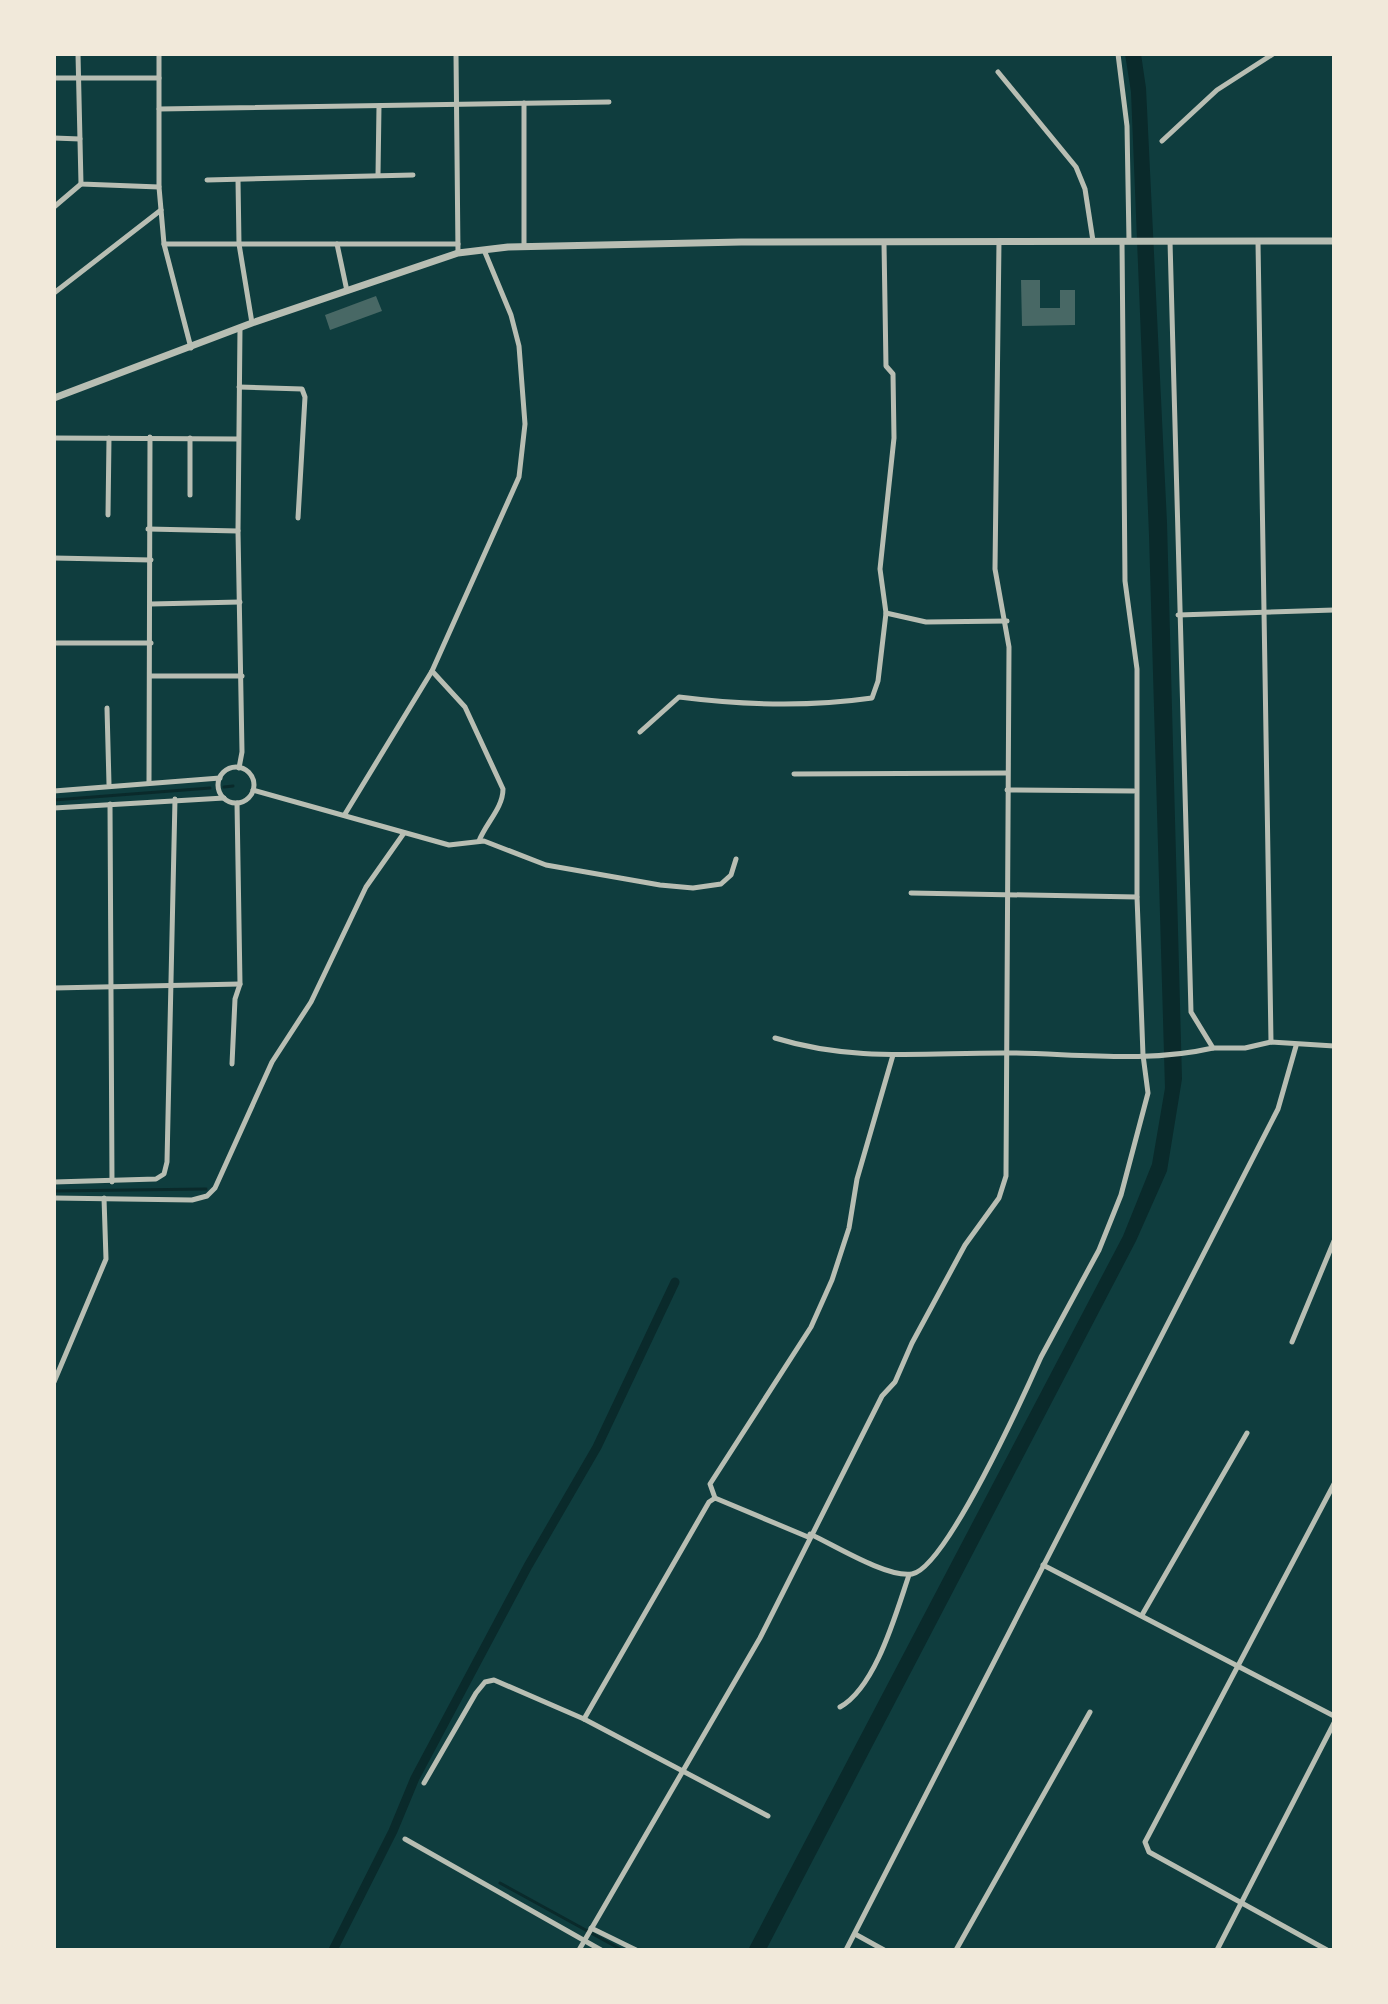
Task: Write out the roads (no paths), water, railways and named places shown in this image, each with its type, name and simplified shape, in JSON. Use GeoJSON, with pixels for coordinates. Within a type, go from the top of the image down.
{"type":"FeatureCollection","features":[{"type":"Feature","properties":{"kind":"street"},"geometry":{"type":"LineString","coordinates":[[78,54],[81,184]]}},
{"type":"Feature","properties":{"kind":"street"},"geometry":{"type":"LineString","coordinates":[[159,54],[159,187],[164,244],[191,349]]}},
{"type":"Feature","properties":{"kind":"street"},"geometry":{"type":"LineString","coordinates":[[456,54],[458,249]]}},
{"type":"Feature","properties":{"kind":"street"},"geometry":{"type":"LineString","coordinates":[[893,1055],[857,1179],[849,1228],[832,1280],[811,1327],[710,1484],[715,1498],[882,1568],[909,1575],[919,1572],[931,1561],[975,1494],[1041,1357],[1056,1336],[1071,1297],[1099,1250],[1121,1195],[1148,1093],[1143,1055],[1134,791],[1137,669],[1125,581],[1129,241],[1127,126],[1118,54]]}},
{"type":"Feature","properties":{"kind":"street"},"geometry":{"type":"LineString","coordinates":[[1162,141],[1217,90],[1273,54]]}},
{"type":"Feature","properties":{"kind":"street"},"geometry":{"type":"LineString","coordinates":[[998,72],[1076,167],[1085,189],[1093,241]]}},
{"type":"Feature","properties":{"kind":"street"},"geometry":{"type":"LineString","coordinates":[[54,78],[159,78]]}},
{"type":"Feature","properties":{"kind":"street"},"geometry":{"type":"LineString","coordinates":[[159,109],[609,102]]}},
{"type":"Feature","properties":{"kind":"street"},"geometry":{"type":"LineString","coordinates":[[524,103],[524,246]]}},
{"type":"Feature","properties":{"kind":"street"},"geometry":{"type":"LineString","coordinates":[[378,175],[379,106]]}},
{"type":"Feature","properties":{"kind":"street"},"geometry":{"type":"LineString","coordinates":[[54,138],[80,139]]}},
{"type":"Feature","properties":{"kind":"street"},"geometry":{"type":"LineString","coordinates":[[207,180],[413,175]]}},
{"type":"Feature","properties":{"kind":"street"},"geometry":{"type":"LineString","coordinates":[[238,180],[239,244],[252,323]]}},
{"type":"Feature","properties":{"kind":"street"},"geometry":{"type":"LineString","coordinates":[[54,207],[81,184],[159,187]]}},
{"type":"Feature","properties":{"kind":"street"},"geometry":{"type":"LineString","coordinates":[[54,293],[161,210]]}},
{"type":"Feature","properties":{"kind":"street"},"geometry":{"type":"LineString","coordinates":[[579,1950],[760,1638],[809,1536],[882,1396],[895,1382],[934,1300],[965,1245],[1003,1190],[1008,1053],[1007,621],[995,569],[999,241]]}},
{"type":"Feature","properties":{"kind":"street"},"geometry":{"type":"LineString","coordinates":[[1167,241],[1189,1002],[1194,1020],[1210,1037],[1213,1048]]}},
{"type":"Feature","properties":{"kind":"street"},"geometry":{"type":"LineString","coordinates":[[164,244],[337,244],[484,250],[524,246],[1334,241]]}},
{"type":"Feature","properties":{"kind":"street"},"geometry":{"type":"LineString","coordinates":[[1258,242],[1271,1042]]}},
{"type":"Feature","properties":{"kind":"street"},"geometry":{"type":"LineString","coordinates":[[640,732],[679,697],[721,702],[827,705],[872,698],[878,681],[886,613],[880,569],[894,438],[893,374],[886,366],[884,243]]}},
{"type":"Feature","properties":{"kind":"street"},"geometry":{"type":"LineString","coordinates":[[337,244],[347,291]]}},
{"type":"Feature","properties":{"kind":"street"},"geometry":{"type":"LineString","coordinates":[[54,398],[458,249]]}},
{"type":"Feature","properties":{"kind":"street"},"geometry":{"type":"LineString","coordinates":[[345,814],[432,671],[522,464],[525,424],[519,346],[511,315],[484,250]]}},
{"type":"Feature","properties":{"kind":"street"},"geometry":{"type":"LineString","coordinates":[[239,768],[242,752],[238,531],[240,328]]}},
{"type":"Feature","properties":{"kind":"street"},"geometry":{"type":"LineString","coordinates":[[239,387],[302,389],[305,397],[298,518]]}},
{"type":"Feature","properties":{"kind":"street"},"geometry":{"type":"LineString","coordinates":[[149,782],[150,437]]}},
{"type":"Feature","properties":{"kind":"street"},"geometry":{"type":"LineString","coordinates":[[54,438],[238,439]]}},
{"type":"Feature","properties":{"kind":"street"},"geometry":{"type":"LineString","coordinates":[[108,515],[109,438]]}},
{"type":"Feature","properties":{"kind":"street"},"geometry":{"type":"LineString","coordinates":[[190,438],[190,495]]}},
{"type":"Feature","properties":{"kind":"street"},"geometry":{"type":"LineString","coordinates":[[148,529],[238,531]]}},
{"type":"Feature","properties":{"kind":"street"},"geometry":{"type":"LineString","coordinates":[[54,558],[151,560]]}},
{"type":"Feature","properties":{"kind":"street"},"geometry":{"type":"LineString","coordinates":[[151,604],[240,602]]}},
{"type":"Feature","properties":{"kind":"street"},"geometry":{"type":"LineString","coordinates":[[1178,615],[1334,610]]}},
{"type":"Feature","properties":{"kind":"street"},"geometry":{"type":"LineString","coordinates":[[886,613],[926,622],[1007,621]]}},
{"type":"Feature","properties":{"kind":"street"},"geometry":{"type":"LineString","coordinates":[[54,643],[151,643]]}},
{"type":"Feature","properties":{"kind":"street"},"geometry":{"type":"LineString","coordinates":[[432,671],[465,707],[503,789],[501,803],[490,816],[479,841]]}},
{"type":"Feature","properties":{"kind":"street"},"geometry":{"type":"LineString","coordinates":[[151,676],[242,676]]}},
{"type":"Feature","properties":{"kind":"street"},"geometry":{"type":"LineString","coordinates":[[107,708],[109,784]]}},
{"type":"Feature","properties":{"kind":"street"},"geometry":{"type":"LineString","coordinates":[[54,808],[175,799],[224,798],[237,803],[250,797],[253,790],[249,773],[231,768],[220,778],[218,785],[224,798]]}},
{"type":"Feature","properties":{"kind":"street"},"geometry":{"type":"LineString","coordinates":[[794,774],[1007,773]]}},
{"type":"Feature","properties":{"kind":"street"},"geometry":{"type":"LineString","coordinates":[[54,791],[109,784],[220,778]]}},
{"type":"Feature","properties":{"kind":"street"},"geometry":{"type":"LineString","coordinates":[[253,790],[458,846],[479,841],[546,865],[693,888],[721,884],[731,875],[736,859]]}},
{"type":"Feature","properties":{"kind":"street"},"geometry":{"type":"LineString","coordinates":[[1007,790],[1134,791]]}},
{"type":"Feature","properties":{"kind":"street"},"geometry":{"type":"LineString","coordinates":[[54,1182],[156,1179],[164,1174],[167,1162],[175,799]]}},
{"type":"Feature","properties":{"kind":"street"},"geometry":{"type":"LineString","coordinates":[[232,1064],[235,999],[240,984],[237,803]]}},
{"type":"Feature","properties":{"kind":"street"},"geometry":{"type":"LineString","coordinates":[[110,804],[112,1182]]}},
{"type":"Feature","properties":{"kind":"street"},"geometry":{"type":"LineString","coordinates":[[54,1198],[192,1200],[207,1196],[215,1188],[272,1062],[311,1002],[366,887],[404,833]]}},
{"type":"Feature","properties":{"kind":"street"},"geometry":{"type":"LineString","coordinates":[[911,893],[1007,892],[1137,897]]}},
{"type":"Feature","properties":{"kind":"street"},"geometry":{"type":"LineString","coordinates":[[54,988],[110,984],[240,984]]}},
{"type":"Feature","properties":{"kind":"street"},"geometry":{"type":"LineString","coordinates":[[775,1038],[832,1053],[893,1055],[1155,1055],[1192,1053],[1213,1048],[1245,1048],[1271,1042],[1296,1046],[1334,1046]]}},
{"type":"Feature","properties":{"kind":"street"},"geometry":{"type":"LineString","coordinates":[[846,1950],[1278,1109],[1296,1046]]}},
{"type":"Feature","properties":{"kind":"street"},"geometry":{"type":"LineString","coordinates":[[54,1382],[106,1259],[104,1198]]}},
{"type":"Feature","properties":{"kind":"street"},"geometry":{"type":"LineString","coordinates":[[1292,1342],[1334,1241]]}},
{"type":"Feature","properties":{"kind":"street"},"geometry":{"type":"LineString","coordinates":[[1142,1615],[1247,1433]]}},
{"type":"Feature","properties":{"kind":"street"},"geometry":{"type":"LineString","coordinates":[[1327,1950],[1149,1852],[1145,1842],[1241,1666],[1334,1484]]}},
{"type":"Feature","properties":{"kind":"street"},"geometry":{"type":"LineString","coordinates":[[584,1719],[709,1502],[715,1498]]}},
{"type":"Feature","properties":{"kind":"street"},"geometry":{"type":"LineString","coordinates":[[1043,1565],[1334,1716]]}},
{"type":"Feature","properties":{"kind":"street"},"geometry":{"type":"LineString","coordinates":[[840,1707],[854,1699],[877,1658],[909,1575]]}},
{"type":"Feature","properties":{"kind":"street"},"geometry":{"type":"LineString","coordinates":[[424,1783],[485,1682],[505,1683],[584,1719],[768,1816]]}},
{"type":"Feature","properties":{"kind":"street"},"geometry":{"type":"LineString","coordinates":[[956,1950],[1090,1712]]}},
{"type":"Feature","properties":{"kind":"street"},"geometry":{"type":"LineString","coordinates":[[1217,1950],[1334,1723]]}},
{"type":"Feature","properties":{"kind":"street"},"geometry":{"type":"LineString","coordinates":[[405,1839],[601,1950]]}},
{"type":"Feature","properties":{"kind":"street"},"geometry":{"type":"LineString","coordinates":[[591,1928],[636,1950]]}},
{"type":"Feature","properties":{"kind":"street"},"geometry":{"type":"LineString","coordinates":[[855,1934],[884,1950]]}},
{"type":"Feature","properties":{"kind":"water"},"geometry":{"type":"Polygon","coordinates":[[[1125,54],[1141,54],[1146,88],[1167,523],[1182,1079],[1167,1171],[1136,1241],[766,1950],[748,1950],[1123,1236],[1152,1164],[1165,1088],[1149,535],[1131,92],[1125,54]]]}},
{"type":"Feature","properties":{"kind":"waterway"},"geometry":{"type":"LineString","coordinates":[[224,787],[233,786]]}},
{"type":"Feature","properties":{"kind":"waterway"},"geometry":{"type":"LineString","coordinates":[[54,800],[210,788]]}},
{"type":"Feature","properties":{"kind":"waterway"},"geometry":{"type":"LineString","coordinates":[[54,1191],[206,1189]]}},
{"type":"Feature","properties":{"kind":"waterway"},"geometry":{"type":"LineString","coordinates":[[333,1950],[393,1831],[415,1778],[528,1566],[597,1447],[675,1282]]}},
{"type":"Feature","properties":{"kind":"waterway"},"geometry":{"type":"LineString","coordinates":[[500,1883],[622,1950]]}}]}
